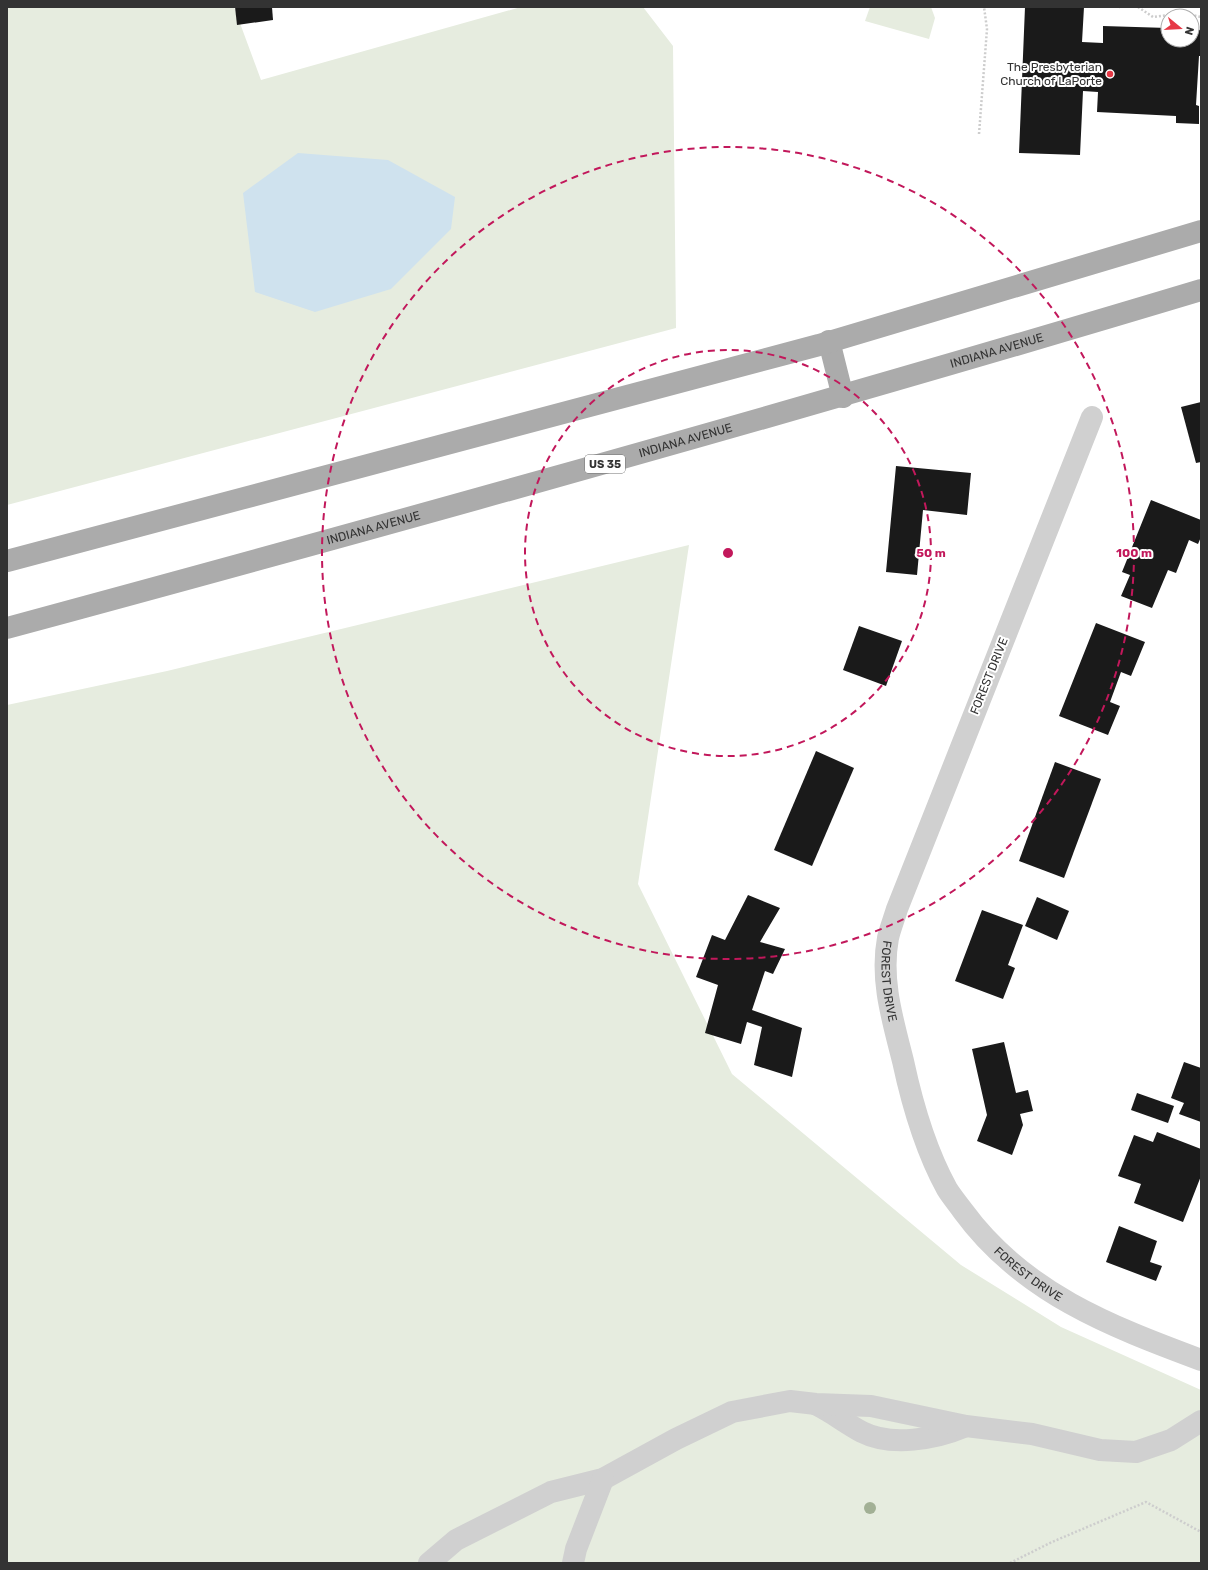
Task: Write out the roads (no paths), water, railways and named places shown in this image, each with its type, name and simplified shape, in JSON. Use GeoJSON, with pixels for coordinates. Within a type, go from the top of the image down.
{"type":"FeatureCollection","features":[{"type":"Feature","properties":{"kind":"main road"},"geometry":{"type":"LineString","coordinates":[[7,561],[401,457],[829,341],[1201,231]]}},
{"type":"Feature","properties":{"kind":"main road","name":"INDIANA AVENUE"},"geometry":{"type":"LineString","coordinates":[[7,628],[440,510],[843,396],[1201,290]]}},
{"type":"Feature","properties":{"kind":"main road"},"geometry":{"type":"LineString","coordinates":[[829,341],[843,396]]}},
{"type":"Feature","properties":{"kind":"street","name":"FOREST DRIVE"},"geometry":{"type":"LineString","coordinates":[[1092,417],[897,909],[888,938],[885,967],[887,993],[909,1089],[926,1141],[947,1189],[977,1230],[1014,1266],[1057,1297],[1090,1315],[1201,1360]]}},
{"type":"Feature","properties":{"kind":"street"},"geometry":{"type":"LineString","coordinates":[[429,1563],[456,1540],[551,1492],[603,1479],[676,1439],[732,1412],[790,1401],[816,1404],[871,1406],[966,1426],[1032,1434],[1100,1450],[1136,1452],[1170,1440],[1201,1421]]}},
{"type":"Feature","properties":{"kind":"street"},"geometry":{"type":"LineString","coordinates":[[816,1404],[863,1433],[889,1441],[909,1440],[955,1431],[966,1426]]}},
{"type":"Feature","properties":{"kind":"street"},"geometry":{"type":"LineString","coordinates":[[573,1563],[576,1549],[603,1479]]}},
{"type":"Feature","properties":{"kind":"water"},"geometry":{"type":"Polygon","coordinates":[[[298,153],[388,160],[455,197],[451,229],[391,289],[315,312],[255,292],[243,193],[298,153]]]}},
{"type":"Feature","properties":{"kind":"place","name":"The Presbyterian Church of LaPorte"},"geometry":{"type":"Point","coordinates":[1110,74]}}]}
